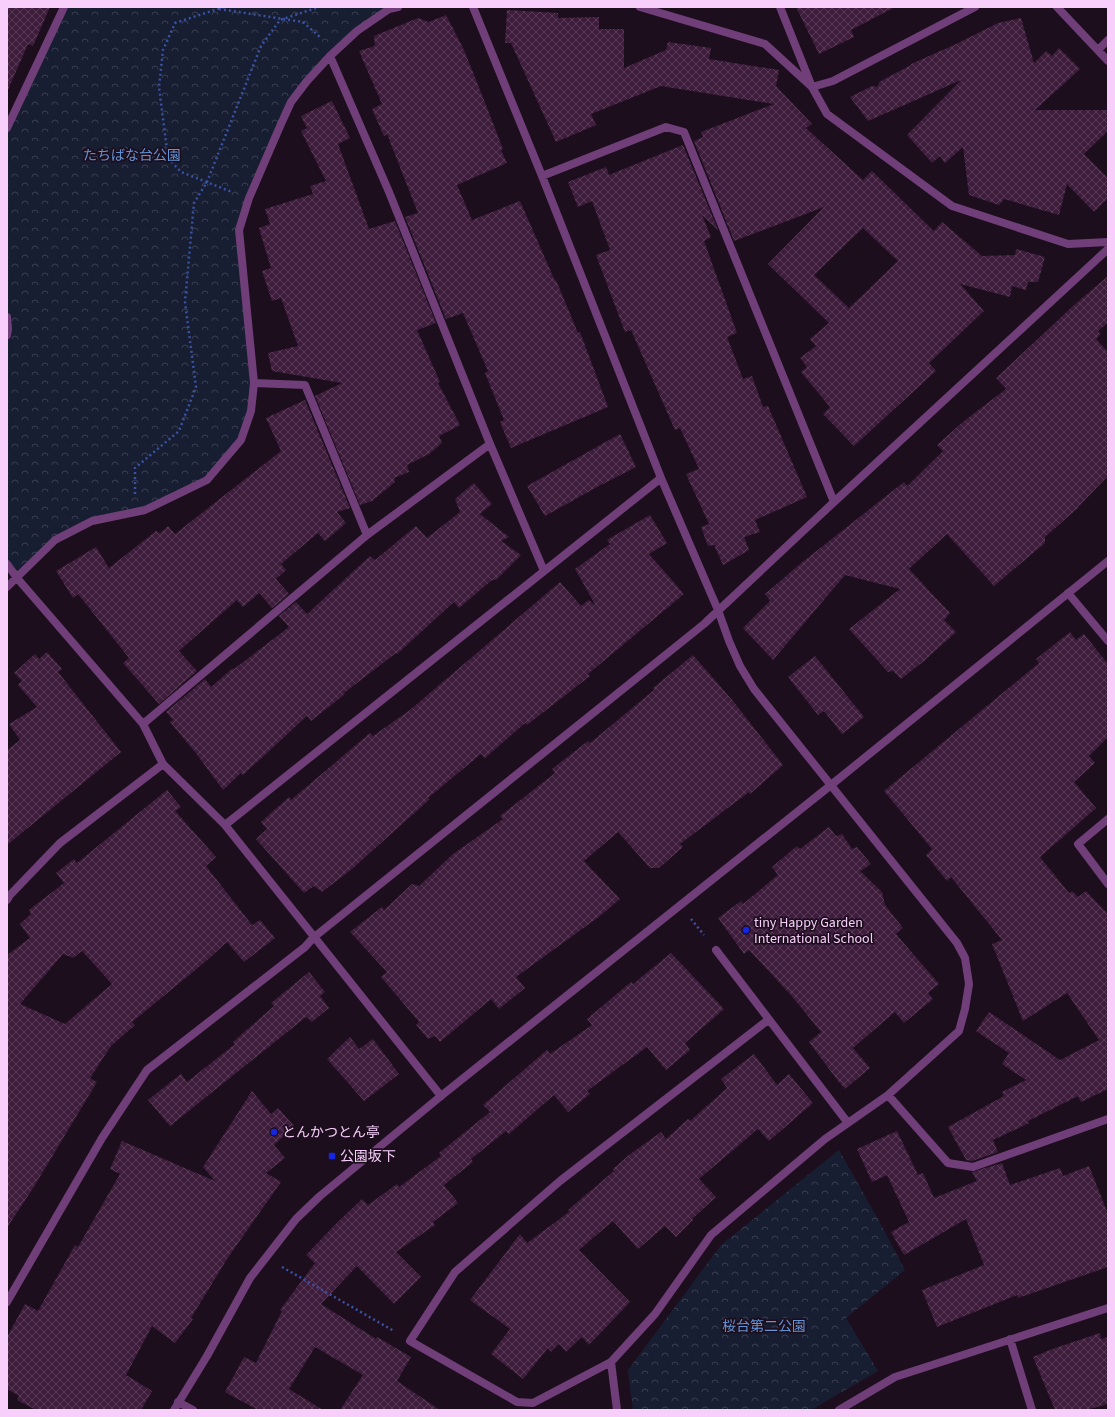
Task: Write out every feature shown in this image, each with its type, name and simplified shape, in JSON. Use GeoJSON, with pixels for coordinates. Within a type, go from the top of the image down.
{"type":"FeatureCollection","features":[{"type":"Feature","properties":{"kind":"street"},"geometry":{"type":"LineString","coordinates":[[7,128],[64,7]]}},
{"type":"Feature","properties":{"kind":"street"},"geometry":{"type":"LineString","coordinates":[[7,587],[55,540],[92,521],[145,510],[207,480],[241,440],[251,411],[254,383],[239,230],[249,198],[291,102],[307,81],[333,53],[357,31],[389,9],[398,7]]}},
{"type":"Feature","properties":{"kind":"street"},"geometry":{"type":"LineString","coordinates":[[473,7],[542,176],[661,478],[718,610],[731,648],[740,666],[754,689],[957,943],[965,958],[969,984],[965,1010],[959,1031],[888,1095],[825,1139],[710,1235],[655,1314],[611,1362],[533,1403],[517,1402],[410,1341],[455,1272],[560,1181],[768,1020]]}},
{"type":"Feature","properties":{"kind":"street"},"geometry":{"type":"LineString","coordinates":[[640,7],[765,44],[812,87]]}},
{"type":"Feature","properties":{"kind":"street"},"geometry":{"type":"LineString","coordinates":[[780,7],[812,87],[827,114],[952,206],[1068,244],[1108,242]]}},
{"type":"Feature","properties":{"kind":"street"},"geometry":{"type":"LineString","coordinates":[[812,87],[833,80],[975,7]]}},
{"type":"Feature","properties":{"kind":"street"},"geometry":{"type":"LineString","coordinates":[[1057,7],[1108,61]]}},
{"type":"Feature","properties":{"kind":"street"},"geometry":{"type":"LineString","coordinates":[[1098,50],[1108,40]]}},
{"type":"Feature","properties":{"kind":"street"},"geometry":{"type":"LineString","coordinates":[[333,53],[490,444],[544,571]]}},
{"type":"Feature","properties":{"kind":"street"},"geometry":{"type":"LineString","coordinates":[[542,176],[666,127],[684,132],[834,502]]}},
{"type":"Feature","properties":{"kind":"street"},"geometry":{"type":"LineString","coordinates":[[7,1302],[102,1138],[147,1070],[304,947],[313,938],[704,624],[1108,249]]}},
{"type":"Feature","properties":{"kind":"street"},"geometry":{"type":"LineString","coordinates":[[7,317],[7,335]]}},
{"type":"Feature","properties":{"kind":"street"},"geometry":{"type":"LineString","coordinates":[[254,383],[305,385],[367,535]]}},
{"type":"Feature","properties":{"kind":"street"},"geometry":{"type":"LineString","coordinates":[[143,724],[367,535],[490,444]]}},
{"type":"Feature","properties":{"kind":"street"},"geometry":{"type":"LineString","coordinates":[[225,826],[661,478]]}},
{"type":"Feature","properties":{"kind":"street"},"geometry":{"type":"LineString","coordinates":[[174,1410],[207,1356],[250,1278],[296,1219],[320,1196],[441,1096],[831,785],[1108,561]]}},
{"type":"Feature","properties":{"kind":"street"},"geometry":{"type":"LineString","coordinates":[[7,564],[16,578],[143,724],[163,764],[225,826],[313,938],[441,1096]]}},
{"type":"Feature","properties":{"kind":"street"},"geometry":{"type":"LineString","coordinates":[[1068,593],[1108,641]]}},
{"type":"Feature","properties":{"kind":"street"},"geometry":{"type":"LineString","coordinates":[[7,900],[10,895],[60,843],[163,764]]}},
{"type":"Feature","properties":{"kind":"street"},"geometry":{"type":"LineString","coordinates":[[1108,819],[1078,844],[1108,884]]}},
{"type":"Feature","properties":{"kind":"street"},"geometry":{"type":"LineString","coordinates":[[716,950],[848,1123]]}},
{"type":"Feature","properties":{"kind":"street"},"geometry":{"type":"LineString","coordinates":[[888,1095],[948,1163],[974,1167],[1108,1119]]}},
{"type":"Feature","properties":{"kind":"street"},"geometry":{"type":"LineString","coordinates":[[839,1410],[895,1377],[1108,1308]]}},
{"type":"Feature","properties":{"kind":"street"},"geometry":{"type":"LineString","coordinates":[[1010,1339],[1032,1410]]}},
{"type":"Feature","properties":{"kind":"street"},"geometry":{"type":"LineString","coordinates":[[611,1362],[617,1410]]}},
{"type":"Feature","properties":{"kind":"street"},"geometry":{"type":"LineString","coordinates":[[178,1402],[193,1410]]}},
{"type":"Feature","properties":{"kind":"path"},"geometry":{"type":"LineString","coordinates":[[224,7],[175,23],[163,50],[159,87],[168,158],[181,172],[249,198]]}},
{"type":"Feature","properties":{"kind":"path"},"geometry":{"type":"LineString","coordinates":[[135,512],[134,468],[179,431],[196,387],[185,302],[194,203],[207,182],[261,46],[280,20],[319,7]]}},
{"type":"Feature","properties":{"kind":"path"},"geometry":{"type":"LineString","coordinates":[[218,9],[280,20],[303,22],[333,53]]}},
{"type":"Feature","properties":{"kind":"path"},"geometry":{"type":"LineString","coordinates":[[680,905],[716,950]]}},
{"type":"Feature","properties":{"kind":"path"},"geometry":{"type":"LineString","coordinates":[[265,1257],[410,1341]]}},
{"type":"Feature","properties":{"kind":"green space","name":"たちばな台公園"},"geometry":{"type":"Polygon","coordinates":[[[64,7],[398,7],[357,31],[291,102],[239,230],[254,383],[241,440],[207,480],[145,510],[93,521],[55,540],[17,578],[7,564],[7,128],[64,7]]]}},
{"type":"Feature","properties":{"kind":"green space","name":"桜台第二公園"},"geometry":{"type":"Polygon","coordinates":[[[839,1150],[905,1270],[846,1318],[878,1371],[811,1410],[633,1410],[628,1370],[721,1245],[839,1150]]]}},
{"type":"Feature","properties":{"kind":"building"},"geometry":{"type":"Polygon","coordinates":[[[7,7],[50,7],[33,46],[28,44],[7,92],[7,7]]]}},
{"type":"Feature","properties":{"kind":"building"},"geometry":{"type":"Polygon","coordinates":[[[796,7],[895,7],[851,30],[854,37],[819,54],[796,7]]]}},
{"type":"Feature","properties":{"kind":"building"},"geometry":{"type":"Polygon","coordinates":[[[507,10],[558,13],[558,18],[599,17],[599,29],[624,29],[624,68],[666,50],[668,42],[711,48],[709,59],[779,70],[776,86],[812,124],[806,128],[863,180],[872,171],[934,231],[942,222],[982,256],[1015,255],[1016,249],[1045,257],[1038,282],[1028,282],[1026,290],[1012,286],[1010,297],[960,284],[984,311],[929,363],[936,371],[854,446],[823,414],[830,407],[801,372],[807,367],[800,358],[816,346],[810,339],[829,323],[768,264],[824,207],[734,241],[694,141],[703,137],[701,132],[774,104],[661,86],[591,114],[596,125],[556,142],[511,43],[505,43],[507,10]],[[863,228],[814,275],[849,308],[898,261],[863,228]]]}},
{"type":"Feature","properties":{"kind":"building"},"geometry":{"type":"Polygon","coordinates":[[[446,15],[464,50],[503,149],[501,150],[507,163],[457,185],[472,220],[520,201],[578,333],[580,332],[608,407],[511,448],[500,422],[504,420],[485,373],[488,371],[463,313],[446,319],[405,217],[418,213],[387,134],[384,136],[372,109],[382,104],[359,51],[375,46],[374,36],[418,18],[429,22],[446,15]]]}},
{"type":"Feature","properties":{"kind":"building"},"geometry":{"type":"Polygon","coordinates":[[[1021,18],[1034,63],[1046,51],[1052,56],[1059,48],[1080,69],[1035,110],[1108,110],[1108,131],[1084,154],[1108,178],[1108,198],[1094,212],[1067,184],[1059,215],[1004,199],[999,205],[969,195],[963,147],[945,163],[940,156],[932,163],[907,135],[961,80],[868,121],[850,97],[872,86],[878,87],[879,82],[911,64],[998,23],[1021,18]]]}},
{"type":"Feature","properties":{"kind":"building"},"geometry":{"type":"Polygon","coordinates":[[[332,101],[350,138],[338,144],[369,229],[395,221],[436,323],[417,330],[440,382],[438,383],[460,425],[439,436],[442,443],[429,454],[407,465],[409,472],[394,478],[395,482],[372,501],[360,505],[315,396],[342,383],[272,371],[268,353],[298,346],[281,298],[272,301],[262,271],[271,268],[259,228],[270,224],[265,209],[313,194],[310,186],[326,181],[301,131],[307,128],[301,116],[332,101]]]}},
{"type":"Feature","properties":{"kind":"building"},"geometry":{"type":"Polygon","coordinates":[[[683,145],[718,230],[702,215],[711,237],[704,241],[737,333],[727,337],[743,379],[752,376],[763,407],[768,406],[807,497],[755,520],[760,532],[744,537],[749,550],[723,565],[714,545],[708,546],[701,527],[709,524],[686,474],[699,469],[680,428],[675,430],[631,330],[625,332],[596,255],[610,250],[592,201],[578,207],[568,182],[606,167],[609,175],[683,145]]]}},
{"type":"Feature","properties":{"kind":"building"},"geometry":{"type":"Polygon","coordinates":[[[1108,276],[1108,323],[1098,331],[1101,334],[1096,339],[1108,352],[1108,476],[1079,507],[1045,537],[1045,543],[994,586],[947,534],[909,569],[950,613],[944,620],[956,632],[924,661],[901,679],[893,671],[888,672],[849,629],[900,589],[845,575],[773,660],[743,628],[770,601],[765,594],[800,564],[904,482],[907,486],[943,451],[937,445],[964,421],[1006,389],[996,378],[1073,306],[1108,276]]]}},
{"type":"Feature","properties":{"kind":"building"},"geometry":{"type":"Polygon","coordinates":[[[305,400],[350,508],[337,512],[346,523],[325,541],[318,533],[281,564],[286,570],[276,579],[289,594],[272,608],[259,593],[243,607],[237,600],[179,651],[197,671],[159,704],[123,663],[129,658],[78,594],[73,598],[56,571],[96,547],[109,568],[156,531],[160,533],[168,526],[175,534],[281,451],[266,418],[305,400]]]}},
{"type":"Feature","properties":{"kind":"building"},"geometry":{"type":"Polygon","coordinates":[[[620,434],[636,467],[545,516],[527,486],[620,434]]]}},
{"type":"Feature","properties":{"kind":"building"},"geometry":{"type":"Polygon","coordinates":[[[474,483],[492,504],[480,514],[509,537],[501,541],[521,555],[496,580],[492,580],[459,608],[454,602],[397,654],[396,653],[344,693],[345,694],[311,721],[307,716],[243,775],[241,773],[223,790],[195,752],[170,722],[173,720],[166,712],[205,679],[211,687],[233,668],[234,669],[289,627],[279,616],[296,602],[307,614],[370,556],[375,560],[416,526],[427,538],[460,512],[455,499],[474,483]]]}},
{"type":"Feature","properties":{"kind":"building"},"geometry":{"type":"Polygon","coordinates":[[[650,515],[667,543],[649,554],[684,594],[588,674],[590,676],[527,725],[525,723],[485,758],[481,754],[428,798],[430,799],[352,869],[322,892],[314,886],[304,893],[256,839],[267,829],[261,822],[289,797],[291,800],[370,733],[373,736],[410,710],[560,582],[581,606],[589,600],[596,606],[575,569],[610,544],[607,540],[650,515]]]}},
{"type":"Feature","properties":{"kind":"building"},"geometry":{"type":"Polygon","coordinates":[[[1070,632],[1076,640],[1084,634],[1108,664],[1108,737],[1089,756],[1095,763],[1074,782],[1096,808],[1040,857],[1069,893],[1072,891],[1078,897],[1086,891],[1108,914],[1108,1089],[1081,1102],[1078,1096],[1028,1121],[1029,1123],[993,1140],[998,1152],[972,1161],[966,1160],[948,1127],[1004,1096],[1002,1092],[1026,1080],[1002,1064],[1009,1053],[976,1031],[989,1012],[1060,1060],[1099,1040],[1067,993],[1023,1021],[992,944],[1002,940],[951,877],[947,881],[926,855],[932,849],[884,791],[1039,663],[1036,659],[1070,632]]]}},
{"type":"Feature","properties":{"kind":"building"},"geometry":{"type":"Polygon","coordinates":[[[47,652],[62,669],[58,672],[121,752],[7,845],[7,750],[20,740],[9,724],[37,707],[18,685],[22,681],[14,673],[35,654],[39,659],[47,652]]]}},
{"type":"Feature","properties":{"kind":"building"},"geometry":{"type":"Polygon","coordinates":[[[693,655],[733,701],[783,765],[750,794],[749,792],[680,844],[683,847],[659,868],[650,868],[618,832],[584,861],[620,899],[600,916],[516,977],[525,988],[499,1009],[491,999],[440,1042],[435,1036],[428,1039],[416,1025],[419,1022],[381,977],[387,972],[350,932],[382,907],[384,910],[412,884],[419,886],[453,854],[503,819],[500,816],[555,773],[552,769],[588,741],[590,743],[654,690],[653,688],[693,655]]]}},
{"type":"Feature","properties":{"kind":"building"},"geometry":{"type":"Polygon","coordinates":[[[815,656],[864,717],[842,734],[824,711],[818,715],[788,677],[815,656]]]}},
{"type":"Feature","properties":{"kind":"building"},"geometry":{"type":"Polygon","coordinates":[[[167,790],[181,807],[175,811],[216,857],[206,866],[252,925],[260,920],[275,938],[244,962],[227,942],[132,1022],[135,1025],[111,1046],[90,1078],[97,1082],[35,1185],[7,1228],[7,955],[30,938],[20,924],[31,914],[29,910],[64,883],[56,873],[74,859],[77,863],[167,790]],[[82,951],[73,958],[63,954],[20,1004],[65,1024],[112,984],[82,951]]]}},
{"type":"Feature","properties":{"kind":"building"},"geometry":{"type":"Polygon","coordinates":[[[829,827],[836,836],[842,834],[852,849],[857,847],[871,864],[860,871],[882,892],[885,905],[903,928],[896,934],[939,984],[928,993],[933,999],[904,1023],[895,1012],[853,1048],[870,1068],[845,1089],[809,1042],[821,1032],[790,994],[749,950],[744,954],[718,918],[741,901],[743,904],[778,875],[772,867],[797,846],[800,849],[829,827]]]}},
{"type":"Feature","properties":{"kind":"building"},"geometry":{"type":"Polygon","coordinates":[[[671,953],[724,1009],[685,1043],[690,1050],[666,1070],[647,1047],[587,1091],[590,1094],[568,1112],[554,1095],[509,1134],[506,1131],[471,1159],[473,1162],[444,1185],[458,1203],[433,1222],[435,1225],[396,1252],[421,1277],[394,1304],[357,1266],[321,1304],[376,1339],[377,1337],[411,1357],[397,1381],[440,1410],[340,1410],[363,1375],[315,1347],[289,1389],[323,1410],[258,1410],[225,1392],[244,1357],[256,1363],[282,1311],[280,1310],[315,1263],[306,1255],[337,1223],[362,1199],[368,1205],[397,1184],[399,1187],[441,1156],[439,1153],[490,1112],[483,1105],[547,1050],[550,1054],[592,1025],[587,1019],[631,982],[633,984],[671,953]]]}},
{"type":"Feature","properties":{"kind":"building"},"geometry":{"type":"Polygon","coordinates":[[[309,972],[325,992],[320,996],[329,1008],[312,1022],[306,1017],[170,1126],[148,1100],[181,1074],[187,1082],[235,1044],[233,1042],[274,1006],[271,1003],[309,972]]]}},
{"type":"Feature","properties":{"kind":"building"},"geometry":{"type":"Polygon","coordinates":[[[350,1037],[359,1049],[373,1039],[399,1074],[364,1101],[327,1059],[350,1037]]]}},
{"type":"Feature","properties":{"kind":"building"},"geometry":{"type":"Polygon","coordinates":[[[754,1054],[777,1085],[789,1074],[813,1103],[769,1141],[758,1129],[699,1179],[716,1197],[692,1219],[693,1220],[676,1237],[665,1226],[638,1249],[613,1221],[579,1250],[630,1302],[589,1345],[582,1337],[566,1352],[559,1344],[551,1352],[548,1348],[523,1379],[491,1354],[510,1329],[470,1300],[520,1234],[527,1243],[569,1212],[568,1210],[614,1171],[613,1169],[629,1155],[661,1132],[666,1139],[688,1119],[690,1121],[727,1088],[721,1079],[754,1054]]]}},
{"type":"Feature","properties":{"kind":"building"},"geometry":{"type":"Polygon","coordinates":[[[252,1091],[271,1114],[278,1108],[294,1126],[274,1145],[285,1158],[266,1173],[281,1182],[227,1259],[191,1318],[193,1319],[175,1343],[152,1326],[126,1375],[152,1391],[141,1410],[36,1410],[17,1400],[19,1396],[7,1389],[7,1337],[25,1304],[38,1311],[75,1245],[78,1247],[120,1174],[110,1169],[122,1141],[215,1181],[203,1167],[252,1091]]]}},
{"type":"Feature","properties":{"kind":"building"},"geometry":{"type":"Polygon","coordinates":[[[897,1131],[918,1175],[923,1173],[934,1198],[977,1181],[972,1172],[1002,1163],[1010,1185],[1060,1168],[1063,1176],[1089,1166],[1108,1214],[1108,1267],[1018,1298],[1017,1295],[937,1327],[922,1290],[984,1265],[966,1219],[904,1255],[891,1232],[909,1222],[887,1175],[872,1182],[857,1149],[897,1131]]]}},
{"type":"Feature","properties":{"kind":"building"},"geometry":{"type":"Polygon","coordinates":[[[1100,1333],[1101,1339],[1108,1337],[1108,1404],[1086,1410],[1055,1410],[1033,1357],[1100,1333]]]}},
{"type":"Feature","properties":{"kind":"place","name":"tiny Happy Garden International School"},"geometry":{"type":"Point","coordinates":[746,930]}},
{"type":"Feature","properties":{"kind":"place","name":"とんかつとん亭"},"geometry":{"type":"Point","coordinates":[274,1132]}},
{"type":"Feature","properties":{"kind":"place","name":"公園坂下"},"geometry":{"type":"Point","coordinates":[332,1156]}}]}
